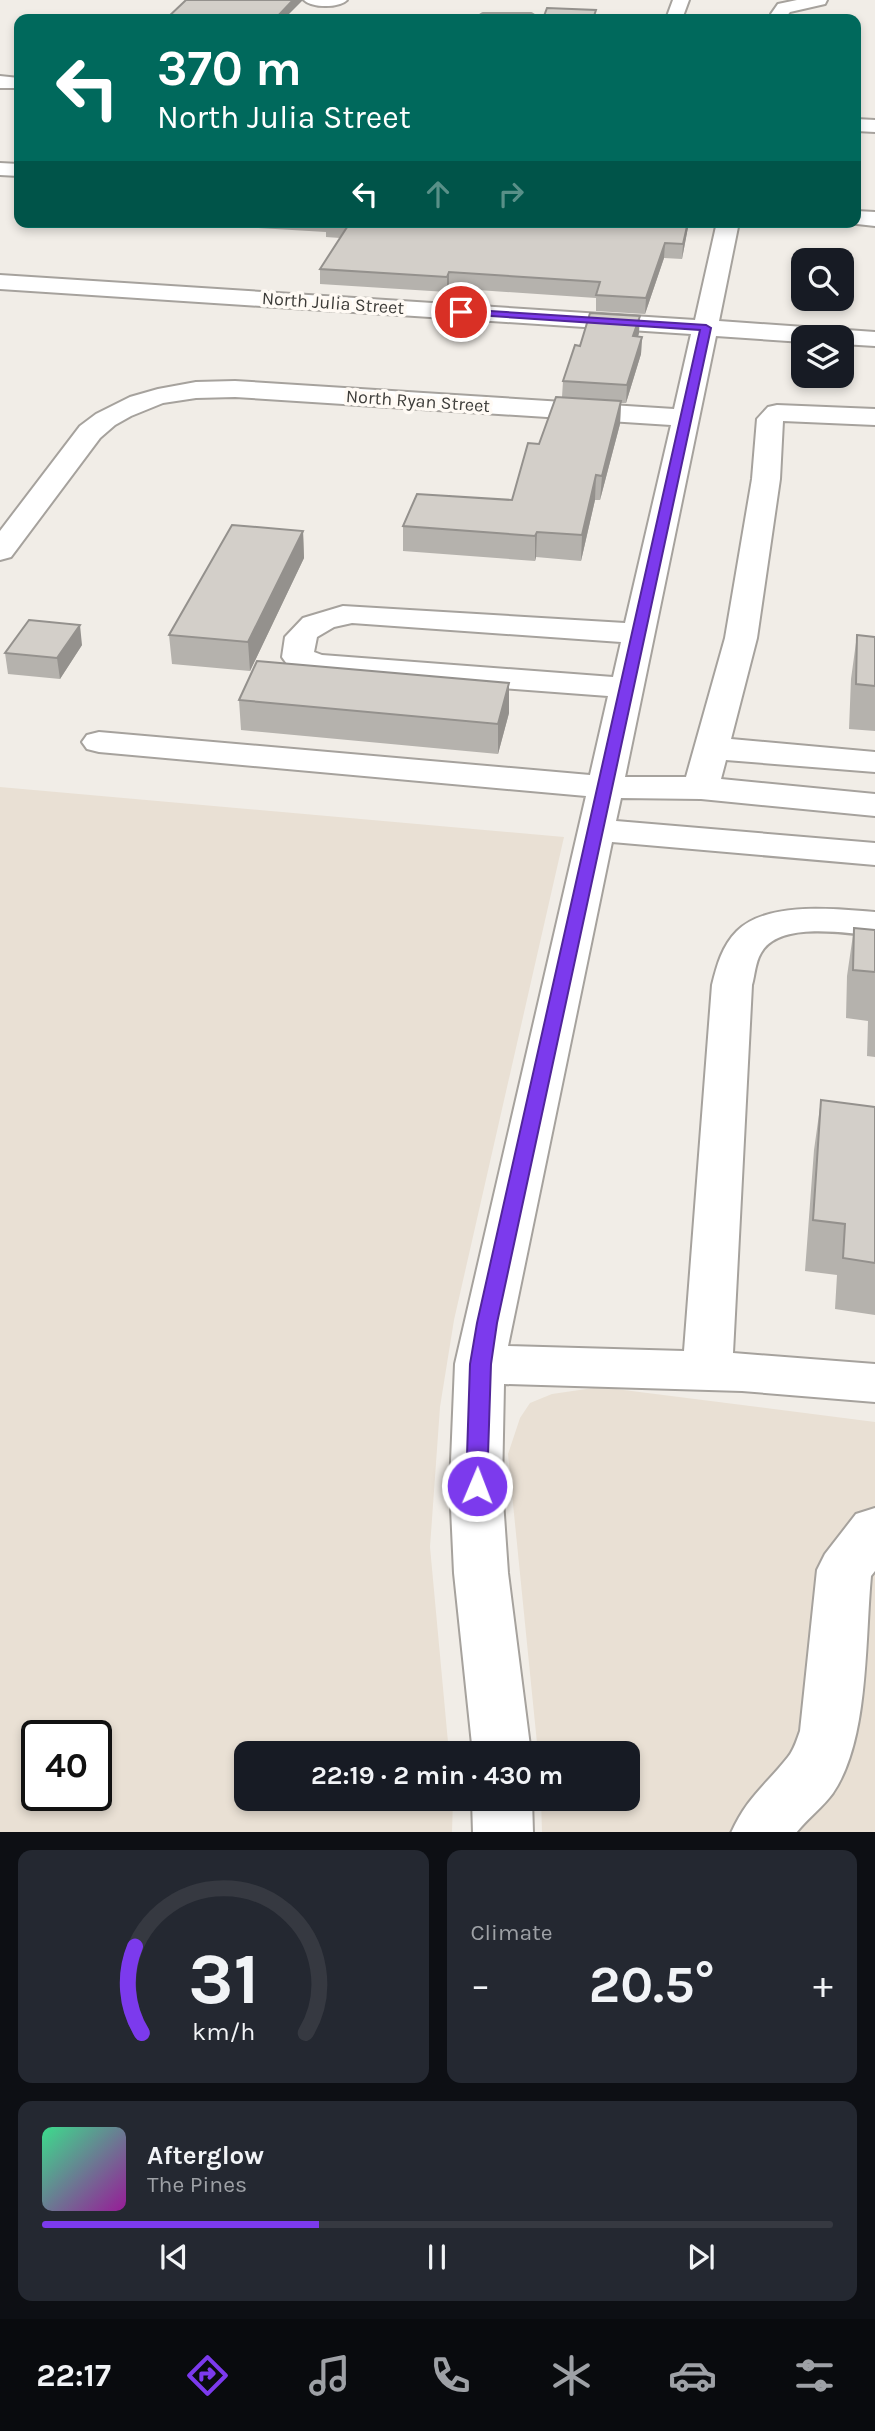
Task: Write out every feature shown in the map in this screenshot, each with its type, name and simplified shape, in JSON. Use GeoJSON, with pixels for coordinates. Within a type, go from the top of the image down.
{"type":"FeatureCollection","features":[{"type":"Feature","properties":{"kind":"street"},"geometry":{"type":"LineString","coordinates":[[312,0],[339,0]]}},
{"type":"Feature","properties":{"kind":"street"},"geometry":{"type":"LineString","coordinates":[[779,14],[784,8],[820,0]]}},
{"type":"Feature","properties":{"kind":"street"},"geometry":{"type":"LineString","coordinates":[[500,1741],[481,1573],[477,1486],[480,1364],[727,228]]}},
{"type":"Feature","properties":{"kind":"street","name":"North Julia Street"},"geometry":{"type":"LineString","coordinates":[[0,282],[875,339]]}},
{"type":"Feature","properties":{"kind":"street","name":"North Ryan Street"},"geometry":{"type":"LineString","coordinates":[[0,551],[90,432],[114,413],[150,398],[194,390],[235,389],[687,418]]}},
{"type":"Feature","properties":{"kind":"street"},"geometry":{"type":"LineString","coordinates":[[701,788],[741,639],[766,479],[770,419],[777,414],[790,412],[875,417]]}},
{"type":"Feature","properties":{"kind":"street"},"geometry":{"type":"LineString","coordinates":[[628,688],[318,664],[298,657],[297,649],[304,630],[311,625],[352,614],[640,634]]}},
{"type":"Feature","properties":{"kind":"street"},"geometry":{"type":"LineString","coordinates":[[99,741],[607,787],[701,788],[875,805]]}},
{"type":"Feature","properties":{"kind":"street"},"geometry":{"type":"LineString","coordinates":[[712,748],[875,762]]}},
{"type":"Feature","properties":{"kind":"street"},"geometry":{"type":"LineString","coordinates":[[597,830],[875,853]]}},
{"type":"Feature","properties":{"kind":"street"},"geometry":{"type":"LineString","coordinates":[[707,1372],[732,985],[741,951],[761,930],[815,918],[875,924]]}},
{"type":"Feature","properties":{"kind":"street"},"geometry":{"type":"LineString","coordinates":[[480,1364],[743,1372],[875,1382]]}},
{"type":"Feature","properties":{"kind":"street"},"geometry":{"type":"LineString","coordinates":[[761,1832],[776,1811],[812,1773],[829,1731],[844,1570],[875,1530]]}},
{"type":"Feature","properties":{"kind":"street"},"geometry":{"type":"LineString","coordinates":[[502,1811],[503,1832]]}},
{"type":"Feature","properties":{"kind":"shaded area"},"geometry":{"type":"Polygon","coordinates":[[[0,787],[564,837],[454,1320],[440,1407],[430,1547],[448,1741],[234,1741],[234,1811],[453,1811],[452,1832],[0,1832],[0,787]]]}},
{"type":"Feature","properties":{"kind":"shaded area"},"geometry":{"type":"Polygon","coordinates":[[[600,1387],[875,1422],[875,1832],[542,1832],[541,1811],[640,1811],[640,1741],[537,1741],[508,1454],[520,1418],[530,1403],[552,1394],[600,1387]]]}},
{"type":"Feature","properties":{"kind":"building"},"geometry":{"type":"Polygon","coordinates":[[[186,0],[293,0],[280,14],[171,14],[186,0]]]}},
{"type":"Feature","properties":{"kind":"building"},"geometry":{"type":"Polygon","coordinates":[[[547,8],[596,10],[595,14],[545,14],[547,8]]]}},
{"type":"Feature","properties":{"kind":"building"},"geometry":{"type":"Polygon","coordinates":[[[346,228],[687,228],[683,244],[665,243],[646,298],[596,295],[600,282],[449,272],[447,277],[320,269],[346,228]]]}},
{"type":"Feature","properties":{"kind":"building"},"geometry":{"type":"Polygon","coordinates":[[[590,313],[640,316],[633,336],[642,337],[627,385],[563,381],[575,345],[580,346],[590,313]]]}},
{"type":"Feature","properties":{"kind":"building"},"geometry":{"type":"Polygon","coordinates":[[[556,397],[621,401],[602,476],[596,475],[582,535],[537,532],[535,536],[403,526],[417,494],[512,500],[528,443],[539,444],[556,397]]]}},
{"type":"Feature","properties":{"kind":"building"},"geometry":{"type":"Polygon","coordinates":[[[232,525],[303,531],[248,642],[169,635],[232,525]]]}},
{"type":"Feature","properties":{"kind":"building"},"geometry":{"type":"Polygon","coordinates":[[[29,620],[80,625],[57,658],[5,653],[29,620]]]}},
{"type":"Feature","properties":{"kind":"building"},"geometry":{"type":"Polygon","coordinates":[[[857,635],[875,637],[875,686],[856,684],[857,635]]]}},
{"type":"Feature","properties":{"kind":"building"},"geometry":{"type":"Polygon","coordinates":[[[257,661],[509,683],[498,724],[239,700],[257,661]]]}},
{"type":"Feature","properties":{"kind":"building"},"geometry":{"type":"Polygon","coordinates":[[[854,928],[875,930],[875,972],[853,970],[854,928]]]}},
{"type":"Feature","properties":{"kind":"building"},"geometry":{"type":"Polygon","coordinates":[[[821,1100],[875,1107],[875,1263],[843,1258],[845,1224],[813,1220],[821,1100]]]}},
{"type":"Feature","properties":{"kind":"route"},"geometry":{"type":"LineString","coordinates":[[461,312],[706,328],[487,1323],[480,1364],[477,1486]]}}]}
